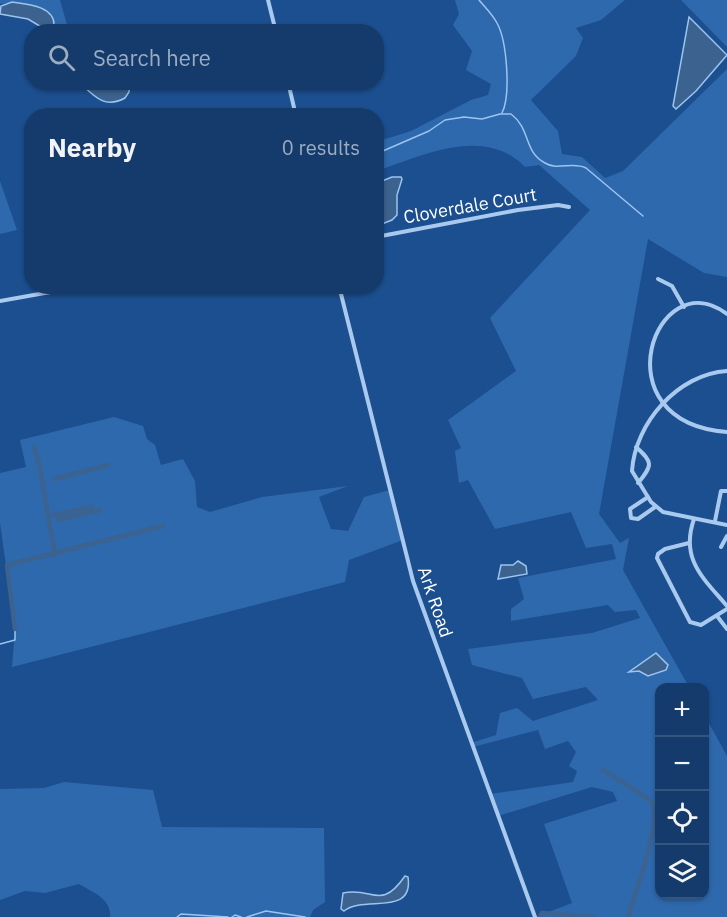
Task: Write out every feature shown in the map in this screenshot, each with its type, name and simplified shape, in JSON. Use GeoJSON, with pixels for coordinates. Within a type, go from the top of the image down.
{"type":"FeatureCollection","features":[{"type":"Feature","properties":{"kind":"street"},"geometry":{"type":"LineString","coordinates":[[268,0],[274,24]]}},
{"type":"Feature","properties":{"kind":"street"},"geometry":{"type":"LineString","coordinates":[[290,90],[294,108]]}},
{"type":"Feature","properties":{"kind":"street","name":"Cloverdale Court"},"geometry":{"type":"LineString","coordinates":[[384,235],[518,210],[558,205],[568,207]]}},
{"type":"Feature","properties":{"kind":"street"},"geometry":{"type":"LineString","coordinates":[[658,279],[672,286],[684,308]]}},
{"type":"Feature","properties":{"kind":"street"},"geometry":{"type":"LineString","coordinates":[[0,301],[39,294]]}},
{"type":"Feature","properties":{"kind":"street","name":"Ark Road"},"geometry":{"type":"LineString","coordinates":[[341,294],[413,581],[535,917]]}},
{"type":"Feature","properties":{"kind":"street"},"geometry":{"type":"LineString","coordinates":[[727,314],[705,305],[684,308],[664,320],[650,355],[650,376],[655,391],[666,404],[695,427],[727,432]]}},
{"type":"Feature","properties":{"kind":"street"},"geometry":{"type":"LineString","coordinates":[[727,371],[698,376],[666,404],[643,429],[636,447],[632,471],[655,506],[668,514],[727,525]]}},
{"type":"Feature","properties":{"kind":"street"},"geometry":{"type":"LineString","coordinates":[[636,447],[647,455],[649,460],[647,472],[638,483]]}},
{"type":"Feature","properties":{"kind":"street"},"geometry":{"type":"LineString","coordinates":[[715,521],[719,495],[721,491],[727,491]]}},
{"type":"Feature","properties":{"kind":"street"},"geometry":{"type":"LineString","coordinates":[[648,497],[630,509],[631,518],[639,519],[655,506]]}},
{"type":"Feature","properties":{"kind":"street"},"geometry":{"type":"LineString","coordinates":[[689,543],[662,550],[658,554],[658,561],[692,624],[701,625],[727,608],[699,572],[691,556],[689,543],[694,519]]}},
{"type":"Feature","properties":{"kind":"street"},"geometry":{"type":"LineString","coordinates":[[721,547],[727,536]]}},
{"type":"Feature","properties":{"kind":"street"},"geometry":{"type":"LineString","coordinates":[[717,616],[727,629]]}},
{"type":"Feature","properties":{"kind":"shaded area"},"geometry":{"type":"Polygon","coordinates":[[[0,0],[60,0],[67,24],[56,24],[43,10],[27,4],[0,4],[0,0]]]}},
{"type":"Feature","properties":{"kind":"shaded area"},"geometry":{"type":"Polygon","coordinates":[[[455,0],[625,0],[601,20],[576,28],[583,38],[576,56],[531,100],[558,131],[562,154],[582,157],[605,178],[623,171],[727,69],[727,277],[704,273],[648,239],[599,514],[620,543],[629,538],[623,570],[687,683],[655,683],[655,899],[709,899],[709,723],[727,756],[727,917],[536,917],[572,903],[544,824],[617,801],[613,792],[592,787],[498,816],[490,794],[573,782],[577,771],[569,766],[576,752],[568,741],[545,749],[538,730],[473,747],[471,743],[496,735],[500,713],[517,708],[533,721],[598,700],[586,687],[533,699],[522,678],[472,665],[468,649],[592,633],[640,618],[636,610],[615,612],[608,605],[511,621],[511,609],[524,599],[518,578],[616,559],[612,544],[586,548],[571,512],[495,529],[468,480],[459,483],[455,451],[461,448],[448,420],[516,371],[490,318],[590,210],[539,165],[525,167],[509,154],[491,148],[472,146],[452,148],[384,168],[384,139],[411,131],[471,100],[488,95],[491,84],[466,70],[472,51],[453,25],[459,14],[455,0]]]}},
{"type":"Feature","properties":{"kind":"shaded area"},"geometry":{"type":"Polygon","coordinates":[[[681,0],[727,0],[727,47],[681,0]]]}},
{"type":"Feature","properties":{"kind":"shaded area"},"geometry":{"type":"Polygon","coordinates":[[[12,2],[39,7],[46,10],[54,24],[36,24],[28,19],[0,14],[1,6],[12,2]]]}},
{"type":"Feature","properties":{"kind":"shaded area"},"geometry":{"type":"Polygon","coordinates":[[[689,17],[727,55],[696,91],[676,109],[673,106],[689,17]]]}},
{"type":"Feature","properties":{"kind":"shaded area"},"geometry":{"type":"Polygon","coordinates":[[[88,90],[129,90],[125,98],[118,101],[106,102],[88,90]]]}},
{"type":"Feature","properties":{"kind":"shaded area"},"geometry":{"type":"Polygon","coordinates":[[[392,177],[402,179],[397,195],[397,215],[384,223],[384,180],[392,177]]]}},
{"type":"Feature","properties":{"kind":"shaded area"},"geometry":{"type":"Polygon","coordinates":[[[0,181],[17,230],[0,234],[0,181]]]}},
{"type":"Feature","properties":{"kind":"shaded area"},"geometry":{"type":"Polygon","coordinates":[[[114,417],[143,426],[147,439],[155,445],[161,465],[183,459],[195,481],[197,507],[210,512],[262,497],[348,486],[319,497],[331,529],[348,531],[364,497],[390,490],[403,540],[349,560],[345,582],[12,667],[15,629],[0,523],[0,473],[26,467],[20,440],[114,417]]]}},
{"type":"Feature","properties":{"kind":"shaded area"},"geometry":{"type":"Polygon","coordinates":[[[518,561],[526,566],[527,574],[498,579],[501,565],[513,565],[518,561]]]}},
{"type":"Feature","properties":{"kind":"shaded area"},"geometry":{"type":"Polygon","coordinates":[[[656,653],[668,665],[666,670],[648,676],[639,671],[629,672],[656,653]]]}},
{"type":"Feature","properties":{"kind":"shaded area"},"geometry":{"type":"Polygon","coordinates":[[[64,782],[153,790],[162,827],[324,828],[325,902],[313,910],[310,917],[110,917],[108,905],[95,893],[79,884],[45,893],[25,891],[0,900],[0,789],[44,788],[64,782]]]}},
{"type":"Feature","properties":{"kind":"shaded area"},"geometry":{"type":"Polygon","coordinates":[[[405,876],[408,877],[408,889],[403,897],[396,901],[363,905],[344,911],[341,909],[343,893],[362,892],[382,895],[389,893],[405,876]]]}},
{"type":"Feature","properties":{"kind":"waterway"},"geometry":{"type":"LineString","coordinates":[[479,0],[495,20],[503,42],[507,81],[502,113]]}},
{"type":"Feature","properties":{"kind":"waterway"},"geometry":{"type":"LineString","coordinates":[[384,151],[429,131],[445,120],[464,117],[482,119],[500,114],[511,114],[522,126],[538,158],[550,165],[576,165],[586,168],[643,216]]}},
{"type":"Feature","properties":{"kind":"waterway"},"geometry":{"type":"LineString","coordinates":[[34,447],[39,463],[55,555]]}},
{"type":"Feature","properties":{"kind":"waterway"},"geometry":{"type":"LineString","coordinates":[[55,479],[108,465]]}},
{"type":"Feature","properties":{"kind":"waterway"},"geometry":{"type":"LineString","coordinates":[[54,515],[92,507]]}},
{"type":"Feature","properties":{"kind":"waterway"},"geometry":{"type":"LineString","coordinates":[[58,520],[100,510]]}},
{"type":"Feature","properties":{"kind":"waterway"},"geometry":{"type":"LineString","coordinates":[[15,629],[7,565],[163,526]]}},
{"type":"Feature","properties":{"kind":"waterway"},"geometry":{"type":"LineString","coordinates":[[0,644],[15,640],[15,629]]}},
{"type":"Feature","properties":{"kind":"waterway"},"geometry":{"type":"LineString","coordinates":[[603,770],[649,800],[654,811],[651,840],[628,917]]}},
{"type":"Feature","properties":{"kind":"waterway"},"geometry":{"type":"LineString","coordinates":[[247,917],[266,911],[305,917]]}},
{"type":"Feature","properties":{"kind":"waterway"},"geometry":{"type":"LineString","coordinates":[[540,917],[542,913],[594,917]]}},
{"type":"Feature","properties":{"kind":"waterway"},"geometry":{"type":"LineString","coordinates":[[177,917],[181,914],[228,917]]}},
{"type":"Feature","properties":{"kind":"waterway"},"geometry":{"type":"LineString","coordinates":[[232,917],[235,915],[241,917]]}}]}
